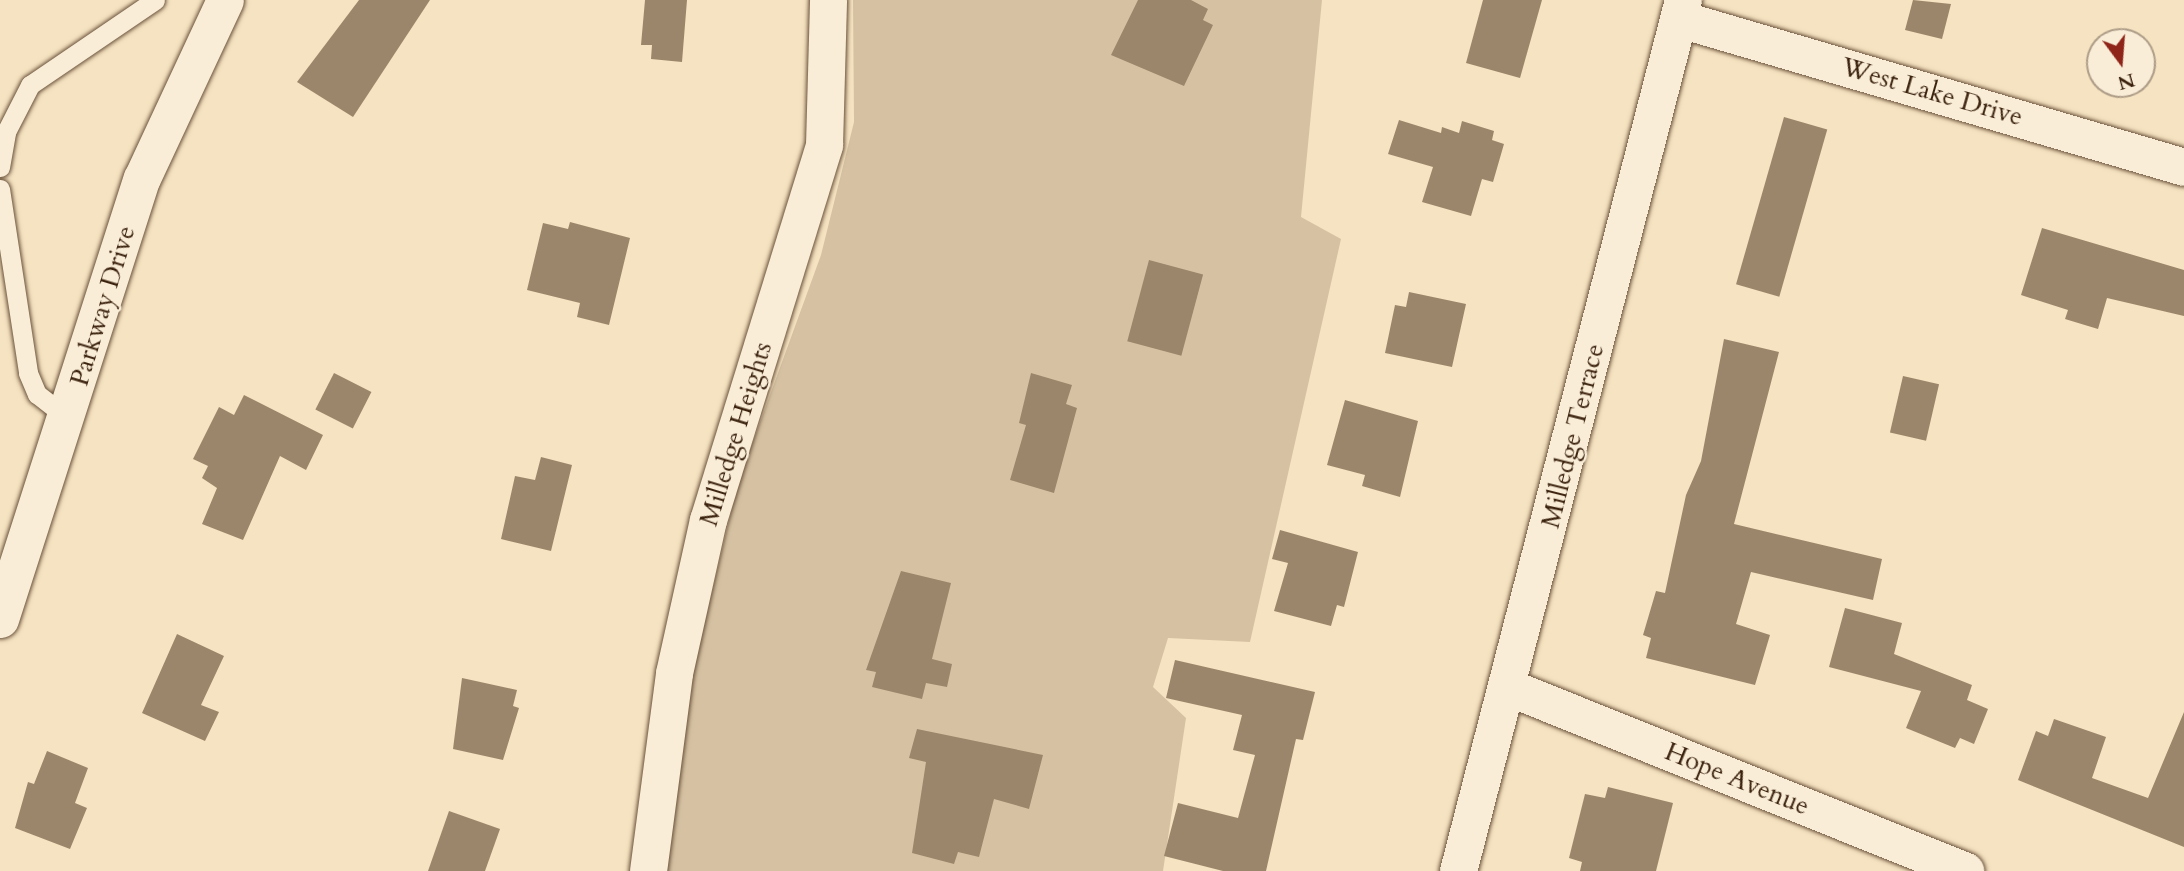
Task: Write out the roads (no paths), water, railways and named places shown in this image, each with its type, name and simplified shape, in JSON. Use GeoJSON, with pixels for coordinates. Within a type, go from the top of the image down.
{"type":"FeatureCollection","features":[{"type":"Feature","properties":{"kind":"street","name":"Parkway Drive"},"geometry":{"type":"LineString","coordinates":[[0,619],[68,418],[142,178],[225,0]]}},
{"type":"Feature","properties":{"kind":"street","name":"Milledge Heights"},"geometry":{"type":"LineString","coordinates":[[648,871],[674,673],[708,520],[824,145],[828,0]]}},
{"type":"Feature","properties":{"kind":"street","name":"West Lake Drive"},"geometry":{"type":"LineString","coordinates":[[1682,9],[2184,167]]}},
{"type":"Feature","properties":{"kind":"street","name":"Milledge Terrace"},"geometry":{"type":"LineString","coordinates":[[1458,871],[1508,687],[1682,9]]}},
{"type":"Feature","properties":{"kind":"street","name":"Hope Avenue"},"geometry":{"type":"LineString","coordinates":[[1508,687],[1965,871]]}},
{"type":"Feature","properties":{"kind":"lane"},"geometry":{"type":"LineString","coordinates":[[0,167],[6,132],[30,85],[155,0]]}},
{"type":"Feature","properties":{"kind":"lane"},"geometry":{"type":"LineString","coordinates":[[0,188],[28,373],[37,394],[68,418]]}}]}
